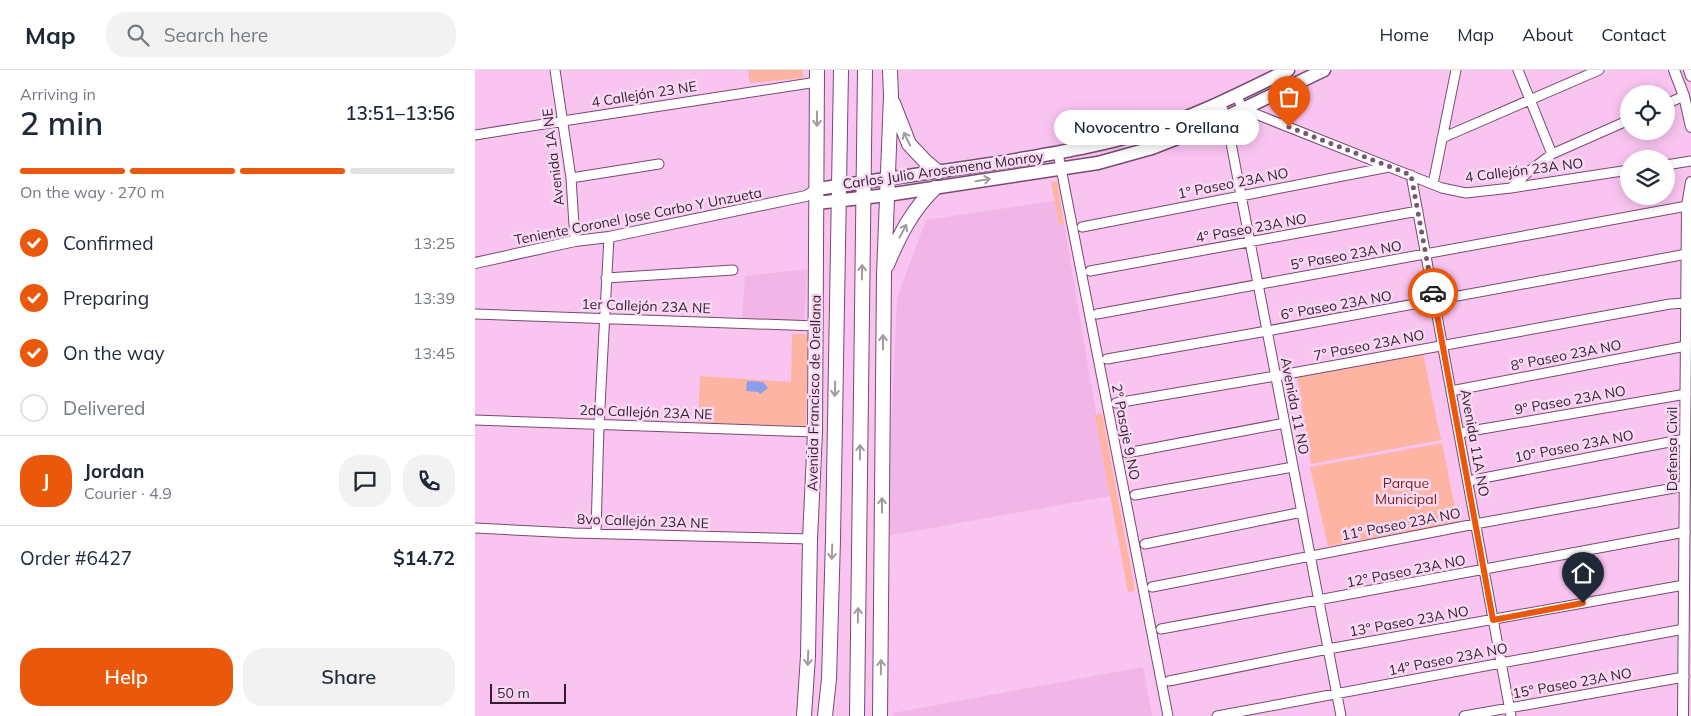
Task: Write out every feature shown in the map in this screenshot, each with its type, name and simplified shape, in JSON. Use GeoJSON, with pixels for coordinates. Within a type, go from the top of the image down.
{"type":"FeatureCollection","features":[{"type":"Feature","properties":{"kind":"main road","name":"Avenida Francisco de Orellana"},"geometry":{"type":"LineString","coordinates":[[825,716],[829,679],[833,539],[841,70]]}},
{"type":"Feature","properties":{"kind":"main road"},"geometry":{"type":"LineString","coordinates":[[857,716],[865,70]]}},
{"type":"Feature","properties":{"kind":"main road"},"geometry":{"type":"LineString","coordinates":[[880,716],[883,275],[891,96],[890,70]]}},
{"type":"Feature","properties":{"kind":"main road","name":"Carlos Julio Arosemena Monroy"},"geometry":{"type":"LineString","coordinates":[[813,196],[839,186],[938,172],[1094,146],[1146,132],[1220,103],[1288,70]]}},
{"type":"Feature","properties":{"kind":"main road","name":"Carlos Julio Arosemena Monroy"},"geometry":{"type":"LineString","coordinates":[[813,196],[839,200],[863,198],[1098,163],[1152,148],[1206,127],[1324,70]]}},
{"type":"Feature","properties":{"kind":"main road","name":"Avenida Francisco de Orellana"},"geometry":{"type":"LineString","coordinates":[[804,716],[809,656],[815,432],[816,326],[813,196],[817,76]]}},
{"type":"Feature","properties":{"kind":"main road"},"geometry":{"type":"LineString","coordinates":[[891,96],[909,144],[925,162],[938,172]]}},
{"type":"Feature","properties":{"kind":"main road"},"geometry":{"type":"LineString","coordinates":[[883,275],[904,228],[917,207],[935,188]]}},
{"type":"Feature","properties":{"kind":"street","name":"Avenida 1A NE"},"geometry":{"type":"LineString","coordinates":[[555,70],[571,178],[575,241]]}},
{"type":"Feature","properties":{"kind":"street"},"geometry":{"type":"LineString","coordinates":[[1433,184],[1456,70]]}},
{"type":"Feature","properties":{"kind":"street"},"geometry":{"type":"LineString","coordinates":[[1519,70],[1551,154]]}},
{"type":"Feature","properties":{"kind":"street"},"geometry":{"type":"LineString","coordinates":[[1441,138],[1599,70]]}},
{"type":"Feature","properties":{"kind":"street"},"geometry":{"type":"LineString","coordinates":[[1674,70],[1684,96],[1691,127]]}},
{"type":"Feature","properties":{"kind":"street"},"geometry":{"type":"LineString","coordinates":[[1689,70],[1691,76]]}},
{"type":"Feature","properties":{"kind":"street","name":"4 Callejón 23 NE"},"geometry":{"type":"LineString","coordinates":[[475,136],[817,76]]}},
{"type":"Feature","properties":{"kind":"street"},"geometry":{"type":"LineString","coordinates":[[1236,95],[1243,109]]}},
{"type":"Feature","properties":{"kind":"street"},"geometry":{"type":"LineString","coordinates":[[1675,100],[1684,96]]}},
{"type":"Feature","properties":{"kind":"street","name":"Avenida 11 NO"},"geometry":{"type":"LineString","coordinates":[[1220,103],[1226,117],[1341,716]]}},
{"type":"Feature","properties":{"kind":"street","name":"4 Callejón 23A NO"},"geometry":{"type":"LineString","coordinates":[[1243,109],[1442,188],[1466,193],[1620,171]]}},
{"type":"Feature","properties":{"kind":"street"},"geometry":{"type":"LineString","coordinates":[[1511,188],[1551,154],[1620,124]]}},
{"type":"Feature","properties":{"kind":"street","name":"2° Pasaje 9 NO"},"geometry":{"type":"LineString","coordinates":[[1058,153],[1168,716]]}},
{"type":"Feature","properties":{"kind":"street"},"geometry":{"type":"LineString","coordinates":[[1675,164],[1691,161]]}},
{"type":"Feature","properties":{"kind":"street"},"geometry":{"type":"LineString","coordinates":[[571,178],[659,164]]}},
{"type":"Feature","properties":{"kind":"street","name":"1° Paseo 23A NO"},"geometry":{"type":"LineString","coordinates":[[1082,227],[1389,166]]}},
{"type":"Feature","properties":{"kind":"street","name":"Avenida 11A NO"},"geometry":{"type":"LineString","coordinates":[[1411,175],[1510,712]]}},
{"type":"Feature","properties":{"kind":"street","name":"Defensa Civil"},"geometry":{"type":"LineString","coordinates":[[1683,716],[1687,206],[1691,182]]}},
{"type":"Feature","properties":{"kind":"street","name":"Teniente Coronel Jose Carbo Y Unzueta"},"geometry":{"type":"LineString","coordinates":[[475,263],[575,241],[609,237],[813,196]]}},
{"type":"Feature","properties":{"kind":"street","name":"5° Paseo 23A NO"},"geometry":{"type":"LineString","coordinates":[[1097,314],[1687,206]]}},
{"type":"Feature","properties":{"kind":"street","name":"4° Paseo 23A NO"},"geometry":{"type":"LineString","coordinates":[[1090,271],[1417,211]]}},
{"type":"Feature","properties":{"kind":"street"},"geometry":{"type":"LineString","coordinates":[[596,533],[603,319],[609,237]]}},
{"type":"Feature","properties":{"kind":"street","name":"6° Paseo 23A NO"},"geometry":{"type":"LineString","coordinates":[[1107,359],[1687,254]]}},
{"type":"Feature","properties":{"kind":"street"},"geometry":{"type":"LineString","coordinates":[[606,278],[733,270]]}},
{"type":"Feature","properties":{"kind":"street","name":"7° Paseo 23A NO"},"geometry":{"type":"LineString","coordinates":[[1117,403],[1661,306],[1687,303]]}},
{"type":"Feature","properties":{"kind":"street","name":"1er Callejón 23A NE"},"geometry":{"type":"LineString","coordinates":[[475,314],[816,326]]}},
{"type":"Feature","properties":{"kind":"street","name":"8° Paseo 23A NO"},"geometry":{"type":"LineString","coordinates":[[1451,391],[1686,346]]}},
{"type":"Feature","properties":{"kind":"street","name":"9° Paseo 23A NO"},"geometry":{"type":"LineString","coordinates":[[1459,433],[1686,394]]}},
{"type":"Feature","properties":{"kind":"street","name":"2do Callejón 23A NE"},"geometry":{"type":"LineString","coordinates":[[475,420],[815,432]]}},
{"type":"Feature","properties":{"kind":"street"},"geometry":{"type":"LineString","coordinates":[[1127,453],[1285,423]]}},
{"type":"Feature","properties":{"kind":"street","name":"10° Paseo 23A NO"},"geometry":{"type":"LineString","coordinates":[[1467,481],[1685,439]]}},
{"type":"Feature","properties":{"kind":"street"},"geometry":{"type":"LineString","coordinates":[[1135,495],[1293,467]]}},
{"type":"Feature","properties":{"kind":"street","name":"11° Paseo 23A NO"},"geometry":{"type":"LineString","coordinates":[[1152,588],[1475,524],[1685,486]]}},
{"type":"Feature","properties":{"kind":"street"},"geometry":{"type":"LineString","coordinates":[[1145,544],[1302,512]]}},
{"type":"Feature","properties":{"kind":"street","name":"8vo Callejón 23A NE"},"geometry":{"type":"LineString","coordinates":[[475,528],[811,539]]}},
{"type":"Feature","properties":{"kind":"street","name":"12° Paseo 23A NO"},"geometry":{"type":"LineString","coordinates":[[1161,629],[1685,532]]}},
{"type":"Feature","properties":{"kind":"street","name":"13° Paseo 23A NO"},"geometry":{"type":"LineString","coordinates":[[1169,681],[1328,649],[1684,586]]}},
{"type":"Feature","properties":{"kind":"street","name":"14° Paseo 23A NO"},"geometry":{"type":"LineString","coordinates":[[1217,716],[1684,629]]}},
{"type":"Feature","properties":{"kind":"street","name":"15° Paseo 23A NO"},"geometry":{"type":"LineString","coordinates":[[1464,716],[1510,712],[1684,677]]}},
{"type":"Feature","properties":{"kind":"street"},"geometry":{"type":"LineString","coordinates":[[1683,716],[1691,713]]}},
{"type":"Feature","properties":{"kind":"shaded area"},"geometry":{"type":"Polygon","coordinates":[[[1060,200],[1110,496],[886,536],[897,298],[926,220],[1060,200]]]}},
{"type":"Feature","properties":{"kind":"shaded area"},"geometry":{"type":"Polygon","coordinates":[[[807,269],[804,323],[742,319],[745,276],[807,269]]]}},
{"type":"Feature","properties":{"kind":"shaded area"},"geometry":{"type":"Polygon","coordinates":[[[1143,667],[1152,716],[893,716],[893,713],[1143,667]]]}},
{"type":"Feature","properties":{"kind":"green space"},"geometry":{"type":"Polygon","coordinates":[[[748,70],[803,70],[803,78],[750,83],[748,70]]]}},
{"type":"Feature","properties":{"kind":"green space"},"geometry":{"type":"Polygon","coordinates":[[[1057,181],[1064,224],[1059,225],[1051,182],[1057,181]]]}},
{"type":"Feature","properties":{"kind":"green space"},"geometry":{"type":"Polygon","coordinates":[[[792,334],[808,334],[806,426],[698,423],[700,376],[791,382],[792,334]]]}},
{"type":"Feature","properties":{"kind":"green space"},"geometry":{"type":"Polygon","coordinates":[[[1423,353],[1441,440],[1311,464],[1297,375],[1423,353]]]}},
{"type":"Feature","properties":{"kind":"green space"},"geometry":{"type":"Polygon","coordinates":[[[1102,413],[1135,591],[1128,592],[1095,415],[1102,413]]]}},
{"type":"Feature","properties":{"kind":"green space","name":"Parque Municipal"},"geometry":{"type":"Polygon","coordinates":[[[1442,443],[1458,523],[1328,546],[1310,467],[1442,443]]]}},
{"type":"Feature","properties":{"kind":"water"},"geometry":{"type":"Polygon","coordinates":[[[747,381],[763,382],[768,388],[760,394],[758,392],[746,391],[747,381]]]}},
{"type":"Feature","properties":{"kind":"way so far"},"geometry":{"type":"LineString","coordinates":[[1289,127],[1411,175],[1433,293]]}},
{"type":"Feature","properties":{"kind":"place","name":"Novocentro - Orellana"},"geometry":{"type":"Point","coordinates":[1289,127]}},
{"type":"Feature","properties":{"kind":"route"},"geometry":{"type":"LineString","coordinates":[[1433,293],[1493,620],[1583,603]]}}]}
